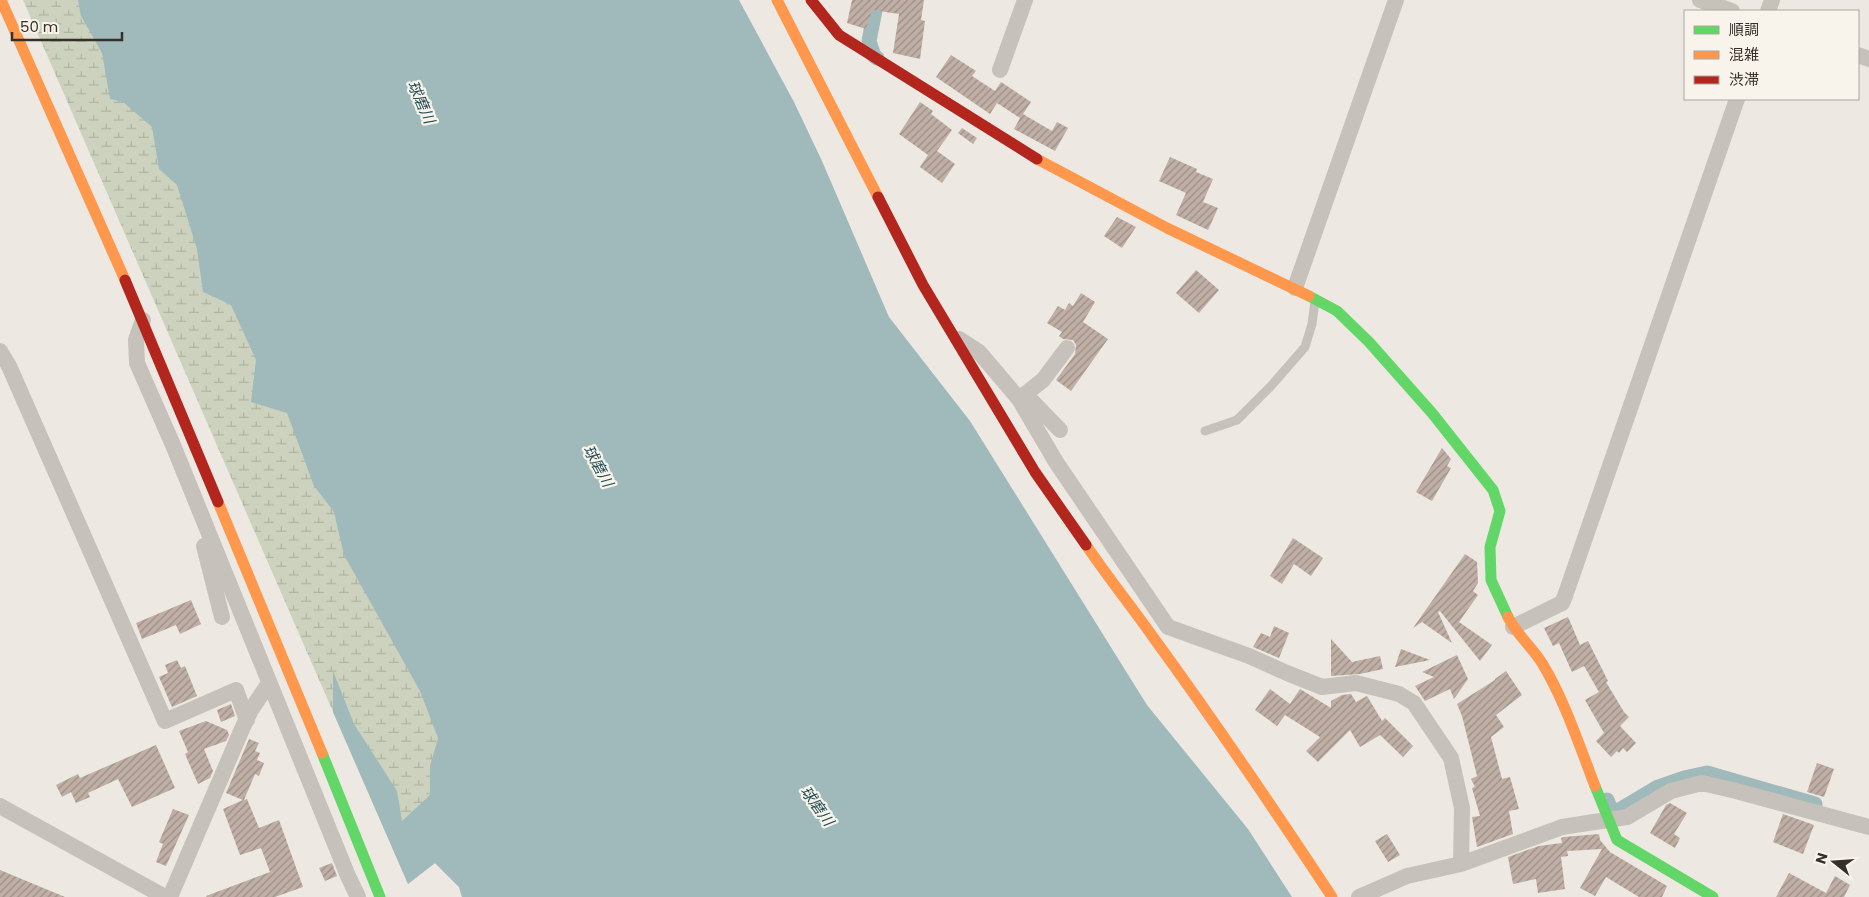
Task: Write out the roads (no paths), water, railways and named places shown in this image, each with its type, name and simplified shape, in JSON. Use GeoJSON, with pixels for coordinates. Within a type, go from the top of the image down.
{"type":"FeatureCollection","features":[{"type":"Feature","properties":{"kind":"street"},"geometry":{"type":"LineString","coordinates":[[1,0],[143,320],[380,897]]}},
{"type":"Feature","properties":{"kind":"street"},"geometry":{"type":"LineString","coordinates":[[777,0],[919,277],[1035,472],[1119,593],[1152,635],[1256,782],[1332,897]]}},
{"type":"Feature","properties":{"kind":"street"},"geometry":{"type":"LineString","coordinates":[[811,0],[839,35],[1036,159],[1167,228],[1316,299],[1337,311],[1369,342],[1432,413],[1493,490],[1500,511],[1490,547],[1491,580],[1513,627],[1541,661],[1558,692],[1617,840],[1713,897]]}},
{"type":"Feature","properties":{"kind":"street"},"geometry":{"type":"LineString","coordinates":[[1000,70],[1024,0]]}},
{"type":"Feature","properties":{"kind":"street"},"geometry":{"type":"LineString","coordinates":[[1295,288],[1396,0]]}},
{"type":"Feature","properties":{"kind":"street"},"geometry":{"type":"LineString","coordinates":[[1700,0],[1729,10]]}},
{"type":"Feature","properties":{"kind":"street"},"geometry":{"type":"LineString","coordinates":[[1513,627],[1562,603],[1565,596],[1737,100]]}},
{"type":"Feature","properties":{"kind":"street"},"geometry":{"type":"LineString","coordinates":[[143,320],[136,340],[137,363],[173,445],[358,897]]}},
{"type":"Feature","properties":{"kind":"street"},"geometry":{"type":"LineString","coordinates":[[954,336],[979,352],[1022,396],[1060,430]]}},
{"type":"Feature","properties":{"kind":"street"},"geometry":{"type":"LineString","coordinates":[[1022,396],[1043,380],[1067,348]]}},
{"type":"Feature","properties":{"kind":"street"},"geometry":{"type":"LineString","coordinates":[[0,351],[9,366],[165,721],[236,690],[247,720]]}},
{"type":"Feature","properties":{"kind":"street"},"geometry":{"type":"LineString","coordinates":[[1022,396],[1056,462],[1168,627],[1249,656],[1322,687],[1356,683],[1393,692],[1414,703],[1451,758],[1462,808],[1461,864]]}},
{"type":"Feature","properties":{"kind":"street"},"geometry":{"type":"LineString","coordinates":[[209,535],[203,544],[222,617]]}},
{"type":"Feature","properties":{"kind":"street"},"geometry":{"type":"LineString","coordinates":[[170,897],[247,720],[269,683]]}},
{"type":"Feature","properties":{"kind":"street"},"geometry":{"type":"LineString","coordinates":[[1359,897],[1407,876],[1461,864],[1562,827],[1627,817],[1671,791],[1702,784],[1868,823]]}},
{"type":"Feature","properties":{"kind":"street"},"geometry":{"type":"LineString","coordinates":[[0,806],[165,897]]}},
{"type":"Feature","properties":{"kind":"lane"},"geometry":{"type":"LineString","coordinates":[[1205,431],[1237,420],[1271,386],[1305,347],[1312,324],[1316,299]]}},
{"type":"Feature","properties":{"kind":"water","name":"球磨川"},"geometry":{"type":"Polygon","coordinates":[[[78,0],[739,0],[794,102],[822,161],[889,317],[970,421],[1147,705],[1248,829],[1292,897],[462,897],[459,887],[435,863],[408,884],[333,712],[333,671],[354,724],[397,791],[402,821],[430,795],[430,766],[438,738],[420,691],[344,555],[334,512],[314,486],[287,413],[251,402],[256,360],[231,305],[203,292],[197,249],[177,185],[159,169],[152,127],[123,102],[110,99],[102,53],[81,16],[78,0]]]}},
{"type":"Feature","properties":{"kind":"waterway"},"geometry":{"type":"LineString","coordinates":[[877,0],[869,41],[874,56],[877,58]]}},
{"type":"Feature","properties":{"kind":"waterway"},"geometry":{"type":"LineString","coordinates":[[1607,800],[1612,812],[1616,812],[1658,787],[1684,778],[1707,773],[1815,804]]}}]}
